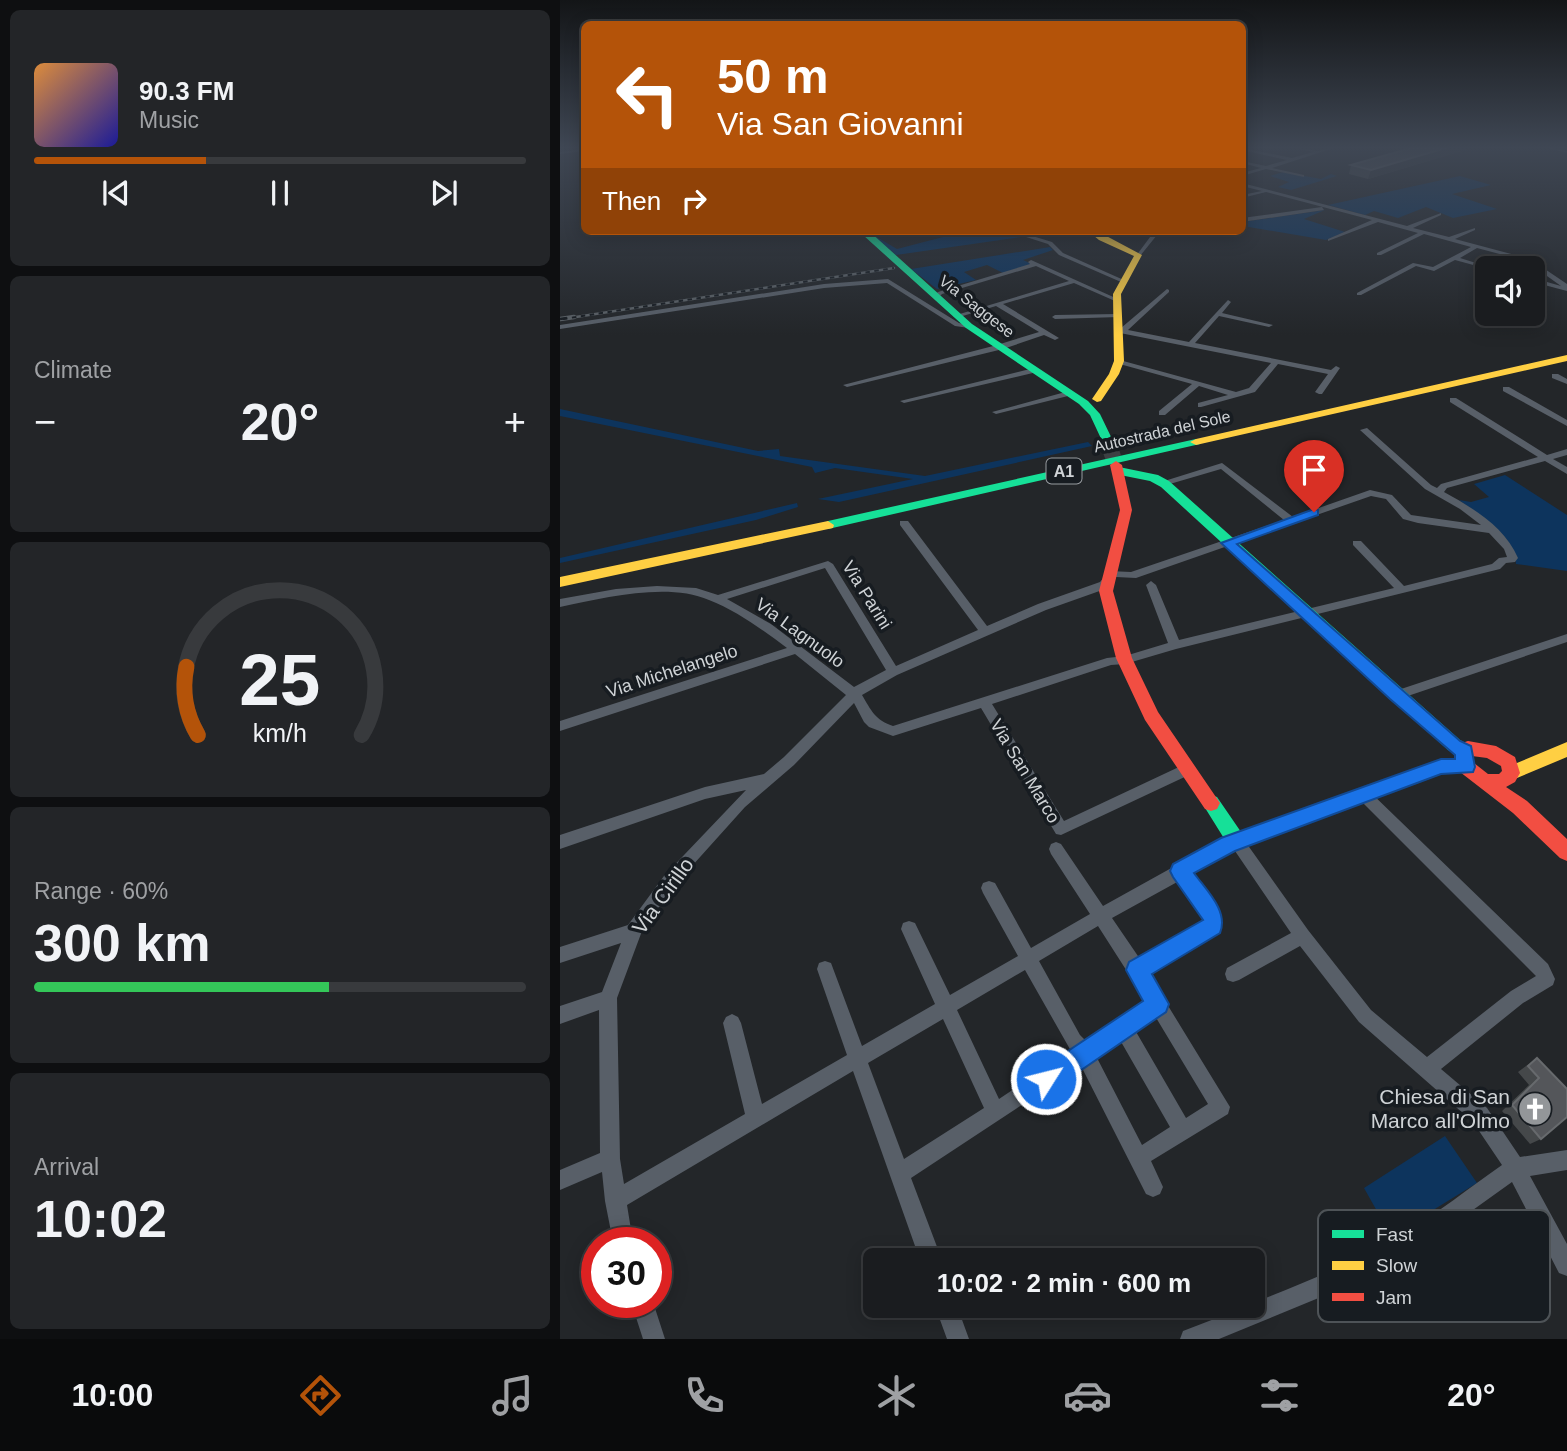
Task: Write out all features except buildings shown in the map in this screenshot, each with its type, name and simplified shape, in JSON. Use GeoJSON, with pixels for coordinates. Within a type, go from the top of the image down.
{"type":"FeatureCollection","features":[{"type":"Feature","properties":{"kind":"main road","name":"Via Saggese"},"geometry":{"type":"LineString","coordinates":[[864,235],[962,321],[1034,370],[1087,398]]}},
{"type":"Feature","properties":{"kind":"main road"},"geometry":{"type":"LineString","coordinates":[[1095,235],[1129,247],[1138,255],[1123,281],[1118,320],[1119,360],[1087,398],[1108,443]]}},
{"type":"Feature","properties":{"kind":"main road","name":"Autostrada del Sole"},"geometry":{"type":"LineString","coordinates":[[560,572],[1567,348]]}},
{"type":"Feature","properties":{"kind":"main road","name":"Autostrada del Sole"},"geometry":{"type":"LineString","coordinates":[[560,582],[873,515],[1567,358]]}},
{"type":"Feature","properties":{"kind":"main road"},"geometry":{"type":"LineString","coordinates":[[1537,763],[1504,757],[1477,748],[1466,759],[1363,794],[1237,842],[1186,770],[1146,706],[1125,660],[1107,591],[1116,574],[1126,510],[1118,468],[1163,483],[1454,746],[1466,759],[1484,780],[1520,807],[1567,852]]}},
{"type":"Feature","properties":{"kind":"main road"},"geometry":{"type":"LineString","coordinates":[[1484,780],[1501,782],[1537,763],[1565,753]]}},
{"type":"Feature","properties":{"kind":"main road"},"geometry":{"type":"LineString","coordinates":[[1504,757],[1510,762],[1509,790],[1520,807]]}},
{"type":"Feature","properties":{"kind":"street"},"geometry":{"type":"LineString","coordinates":[[1246,219],[1318,209]]}},
{"type":"Feature","properties":{"kind":"street"},"geometry":{"type":"LineString","coordinates":[[1307,219],[1331,209]]}},
{"type":"Feature","properties":{"kind":"street"},"geometry":{"type":"LineString","coordinates":[[1340,209],[1528,260],[1567,288]]}},
{"type":"Feature","properties":{"kind":"street"},"geometry":{"type":"LineString","coordinates":[[1408,228],[1439,214]]}},
{"type":"Feature","properties":{"kind":"street"},"geometry":{"type":"LineString","coordinates":[[1330,240],[1377,220]]}},
{"type":"Feature","properties":{"kind":"street"},"geometry":{"type":"LineString","coordinates":[[1450,239],[1473,229]]}},
{"type":"Feature","properties":{"kind":"street"},"geometry":{"type":"LineString","coordinates":[[1379,254],[1424,232]]}},
{"type":"Feature","properties":{"kind":"street"},"geometry":{"type":"LineString","coordinates":[[1026,235],[1042,239],[1061,254],[1123,281]]}},
{"type":"Feature","properties":{"kind":"street"},"geometry":{"type":"LineString","coordinates":[[1138,255],[1144,251],[1154,235]]}},
{"type":"Feature","properties":{"kind":"street"},"geometry":{"type":"LineString","coordinates":[[1359,294],[1415,264],[1434,269],[1477,246]]}},
{"type":"Feature","properties":{"kind":"street"},"geometry":{"type":"LineString","coordinates":[[1455,258],[1475,264]]}},
{"type":"Feature","properties":{"kind":"street"},"geometry":{"type":"LineString","coordinates":[[1026,259],[1074,281],[1118,320]]}},
{"type":"Feature","properties":{"kind":"street"},"geometry":{"type":"LineString","coordinates":[[936,297],[958,287],[1037,264]]}},
{"type":"Feature","properties":{"kind":"street"},"geometry":{"type":"LineString","coordinates":[[908,271],[933,290],[958,287]]}},
{"type":"Feature","properties":{"kind":"street"},"geometry":{"type":"LineString","coordinates":[[560,327],[824,286],[888,281],[957,325],[997,304],[1074,281]]}},
{"type":"Feature","properties":{"kind":"street"},"geometry":{"type":"LineString","coordinates":[[1545,283],[1567,288]]}},
{"type":"Feature","properties":{"kind":"street"},"geometry":{"type":"LineString","coordinates":[[1118,320],[1167,291]]}},
{"type":"Feature","properties":{"kind":"street"},"geometry":{"type":"LineString","coordinates":[[1190,345],[1228,302]]}},
{"type":"Feature","properties":{"kind":"street"},"geometry":{"type":"LineString","coordinates":[[997,304],[1055,338]]}},
{"type":"Feature","properties":{"kind":"street"},"geometry":{"type":"LineString","coordinates":[[1217,314],[1269,325]]}},
{"type":"Feature","properties":{"kind":"street"},"geometry":{"type":"LineString","coordinates":[[1055,317],[1118,320],[1190,345],[1335,370],[1319,392]]}},
{"type":"Feature","properties":{"kind":"street"},"geometry":{"type":"LineString","coordinates":[[847,385],[1000,347],[1045,332]]}},
{"type":"Feature","properties":{"kind":"street"},"geometry":{"type":"LineString","coordinates":[[1119,360],[1238,395]]}},
{"type":"Feature","properties":{"kind":"street"},"geometry":{"type":"LineString","coordinates":[[1202,405],[1252,390],[1276,361]]}},
{"type":"Feature","properties":{"kind":"street"},"geometry":{"type":"LineString","coordinates":[[904,401],[1034,370]]}},
{"type":"Feature","properties":{"kind":"street"},"geometry":{"type":"LineString","coordinates":[[1555,376],[1567,382]]}},
{"type":"Feature","properties":{"kind":"street"},"geometry":{"type":"LineString","coordinates":[[1162,413],[1198,383]]}},
{"type":"Feature","properties":{"kind":"street"},"geometry":{"type":"LineString","coordinates":[[1506,389],[1567,423]]}},
{"type":"Feature","properties":{"kind":"street"},"geometry":{"type":"LineString","coordinates":[[996,412],[1087,398]]}},
{"type":"Feature","properties":{"kind":"street"},"geometry":{"type":"LineString","coordinates":[[1453,400],[1567,471]]}},
{"type":"Feature","properties":{"kind":"street"},"geometry":{"type":"LineString","coordinates":[[854,694],[863,715],[870,722],[893,731],[1111,660],[1125,660],[1175,645],[1403,591],[1496,567],[1503,560],[1513,558],[1509,546],[1493,530],[1440,491],[1428,487],[1364,430]]}},
{"type":"Feature","properties":{"kind":"street"},"geometry":{"type":"LineString","coordinates":[[1440,491],[1444,486],[1567,452]]}},
{"type":"Feature","properties":{"kind":"street"},"geometry":{"type":"LineString","coordinates":[[1163,483],[1222,466],[1291,520]]}},
{"type":"Feature","properties":{"kind":"street"},"geometry":{"type":"LineString","coordinates":[[1116,574],[1132,576],[1370,492],[1389,497],[1407,517],[1493,530]]}},
{"type":"Feature","properties":{"kind":"street"},"geometry":{"type":"LineString","coordinates":[[904,523],[985,632]]}},
{"type":"Feature","properties":{"kind":"street"},"geometry":{"type":"LineString","coordinates":[[1357,543],[1403,591]]}},
{"type":"Feature","properties":{"kind":"street","name":"Via Parini"},"geometry":{"type":"LineString","coordinates":[[716,599],[828,564],[893,672]]}},
{"type":"Feature","properties":{"kind":"street","name":"Via Cirillo"},"geometry":{"type":"LineString","coordinates":[[619,1227],[610,1159],[607,998],[634,932],[669,881],[740,803],[854,694],[870,682],[1073,595],[1104,585],[1116,574]]}},
{"type":"Feature","properties":{"kind":"street"},"geometry":{"type":"LineString","coordinates":[[1151,585],[1175,645]]}},
{"type":"Feature","properties":{"kind":"street","name":"Via Lagnuolo"},"geometry":{"type":"LineString","coordinates":[[560,603],[652,590],[690,592],[716,599],[754,619],[854,694]]}},
{"type":"Feature","properties":{"kind":"street"},"geometry":{"type":"LineString","coordinates":[[1396,695],[1567,638]]}},
{"type":"Feature","properties":{"kind":"street","name":"Via Michelangelo"},"geometry":{"type":"LineString","coordinates":[[560,726],[795,650]]}},
{"type":"Feature","properties":{"kind":"street","name":"Via San Marco"},"geometry":{"type":"LineString","coordinates":[[983,701],[1061,830],[1186,770]]}},
{"type":"Feature","properties":{"kind":"street"},"geometry":{"type":"LineString","coordinates":[[560,842],[705,793],[768,779]]}},
{"type":"Feature","properties":{"kind":"street"},"geometry":{"type":"LineString","coordinates":[[1363,794],[1542,970],[1547,979],[1517,997],[1426,1070]]}},
{"type":"Feature","properties":{"kind":"street"},"geometry":{"type":"LineString","coordinates":[[615,1201],[1101,916],[1237,842],[1302,936],[1365,1016],[1480,1115],[1515,1168],[1538,1210]]}},
{"type":"Feature","properties":{"kind":"street"},"geometry":{"type":"LineString","coordinates":[[1056,849],[1137,970],[1222,1107],[1138,1158]]}},
{"type":"Feature","properties":{"kind":"street"},"geometry":{"type":"LineString","coordinates":[[1137,970],[1213,926],[1207,907],[1180,871]]}},
{"type":"Feature","properties":{"kind":"street"},"geometry":{"type":"LineString","coordinates":[[989,888],[1027,960],[1074,1041],[1084,1052],[1153,1187]]}},
{"type":"Feature","properties":{"kind":"street"},"geometry":{"type":"LineString","coordinates":[[909,929],[996,1112]]}},
{"type":"Feature","properties":{"kind":"street"},"geometry":{"type":"LineString","coordinates":[[560,955],[634,932]]}},
{"type":"Feature","properties":{"kind":"street"},"geometry":{"type":"LineString","coordinates":[[1233,974],[1302,936]]}},
{"type":"Feature","properties":{"kind":"street"},"geometry":{"type":"LineString","coordinates":[[825,969],[927,1248]]}},
{"type":"Feature","properties":{"kind":"street"},"geometry":{"type":"LineString","coordinates":[[560,1015],[607,998]]}},
{"type":"Feature","properties":{"kind":"street"},"geometry":{"type":"LineString","coordinates":[[901,1173],[1158,1004]]}},
{"type":"Feature","properties":{"kind":"street"},"geometry":{"type":"LineString","coordinates":[[732,1023],[756,1118]]}},
{"type":"Feature","properties":{"kind":"street"},"geometry":{"type":"LineString","coordinates":[[1123,1027],[1183,1131]]}},
{"type":"Feature","properties":{"kind":"street"},"geometry":{"type":"LineString","coordinates":[[560,1180],[610,1159]]}},
{"type":"Feature","properties":{"kind":"street"},"geometry":{"type":"LineString","coordinates":[[1455,1210],[1515,1168],[1567,1160]]}},
{"type":"Feature","properties":{"kind":"street"},"geometry":{"type":"LineString","coordinates":[[1550,1233],[1567,1265]]}},
{"type":"Feature","properties":{"kind":"street"},"geometry":{"type":"LineString","coordinates":[[1191,1339],[1318,1289]]}},
{"type":"Feature","properties":{"kind":"street"},"geometry":{"type":"LineString","coordinates":[[647,1318],[654,1339]]}},
{"type":"Feature","properties":{"kind":"street"},"geometry":{"type":"LineString","coordinates":[[950,1318],[958,1339]]}},
{"type":"Feature","properties":{"kind":"shaded area"},"geometry":{"type":"Polygon","coordinates":[[[1345,209],[1420,209],[1398,218],[1374,211],[1365,215],[1345,209]]]}},
{"type":"Feature","properties":{"kind":"shaded area"},"geometry":{"type":"Polygon","coordinates":[[[1432,209],[1495,209],[1453,218],[1432,209]]]}},
{"type":"Feature","properties":{"kind":"shaded area"},"geometry":{"type":"Polygon","coordinates":[[[1325,210],[1304,219],[1345,232],[1326,240],[1246,227],[1246,221],[1325,210]]]}},
{"type":"Feature","properties":{"kind":"shaded area"},"geometry":{"type":"Polygon","coordinates":[[[872,235],[897,249],[951,235],[1021,237],[896,255],[872,235]]]}},
{"type":"Feature","properties":{"kind":"shaded area"},"geometry":{"type":"Polygon","coordinates":[[[1050,247],[1053,250],[1023,260],[1032,264],[1003,273],[987,265],[964,272],[976,280],[937,289],[911,269],[1050,247]]]}},
{"type":"Feature","properties":{"kind":"shaded area"},"geometry":{"type":"Polygon","coordinates":[[[560,409],[758,451],[779,449],[780,456],[925,476],[1088,442],[1092,446],[839,502],[818,499],[913,479],[835,468],[815,473],[812,467],[560,416],[560,409]]]}},
{"type":"Feature","properties":{"kind":"shaded area"},"geometry":{"type":"Polygon","coordinates":[[[1505,475],[1567,515],[1567,571],[1516,564],[1510,544],[1504,536],[1459,500],[1471,502],[1489,497],[1474,484],[1505,475]]]}},
{"type":"Feature","properties":{"kind":"shaded area"},"geometry":{"type":"Polygon","coordinates":[[[797,503],[798,507],[756,520],[560,563],[560,558],[797,503]]]}},
{"type":"Feature","properties":{"kind":"shaded area"},"geometry":{"type":"Polygon","coordinates":[[[1445,1136],[1477,1183],[1433,1210],[1376,1210],[1364,1188],[1445,1136]]]}},
{"type":"Feature","properties":{"kind":"tunnel"},"geometry":{"type":"LineString","coordinates":[[1108,443],[1116,465]]}},
{"type":"Feature","properties":{"kind":"railway"},"geometry":{"type":"LineString","coordinates":[[563,319],[894,268]]}},
{"type":"Feature","properties":{"kind":"railway"},"geometry":{"type":"LineString","coordinates":[[560,319],[574,317]]}},
{"type":"Feature","properties":{"kind":"traffic: fast"},"geometry":{"type":"LineString","coordinates":[[868,235],[969,326],[1081,401]]}},
{"type":"Feature","properties":{"kind":"traffic: fast"},"geometry":{"type":"LineString","coordinates":[[1084,403],[1095,414],[1108,443]]}},
{"type":"Feature","properties":{"kind":"traffic: fast"},"geometry":{"type":"LineString","coordinates":[[828,525],[1196,442]]}},
{"type":"Feature","properties":{"kind":"traffic: fast"},"geometry":{"type":"LineString","coordinates":[[1119,471],[1154,478],[1165,484],[1454,745],[1465,751]]}},
{"type":"Feature","properties":{"kind":"traffic: fast"},"geometry":{"type":"LineString","coordinates":[[1211,803],[1237,842],[1441,767],[1466,767]]}},
{"type":"Feature","properties":{"kind":"traffic: slow"},"geometry":{"type":"LineString","coordinates":[[1097,399],[1114,374],[1119,361],[1117,294],[1138,255],[1098,235]]}},
{"type":"Feature","properties":{"kind":"traffic: slow"},"geometry":{"type":"LineString","coordinates":[[1196,442],[1567,358]]}},
{"type":"Feature","properties":{"kind":"traffic: slow"},"geometry":{"type":"LineString","coordinates":[[560,582],[828,525]]}},
{"type":"Feature","properties":{"kind":"traffic: slow"},"geometry":{"type":"LineString","coordinates":[[1511,773],[1567,749]]}},
{"type":"Feature","properties":{"kind":"traffic: jam"},"geometry":{"type":"LineString","coordinates":[[1116,465],[1126,510],[1106,591],[1124,658],[1151,715],[1211,803]]}},
{"type":"Feature","properties":{"kind":"traffic: jam"},"geometry":{"type":"LineString","coordinates":[[1484,780],[1496,782],[1506,779],[1511,773],[1509,762],[1490,751],[1468,748],[1463,754],[1466,767],[1520,807],[1567,852]]}},
{"type":"Feature","properties":{"kind":"place","name":"Chiesa di San Marco all'Olmo"},"geometry":{"type":"Point","coordinates":[1535,1109]}},
{"type":"Feature","properties":{"kind":"route"},"geometry":{"type":"LineString","coordinates":[[1046,1079],[1158,1004],[1137,970],[1213,926],[1207,907],[1180,871],[1228,845],[1363,794],[1441,766],[1466,767],[1463,754],[1465,751],[1454,746],[1228,543],[1314,512]]}}]}
